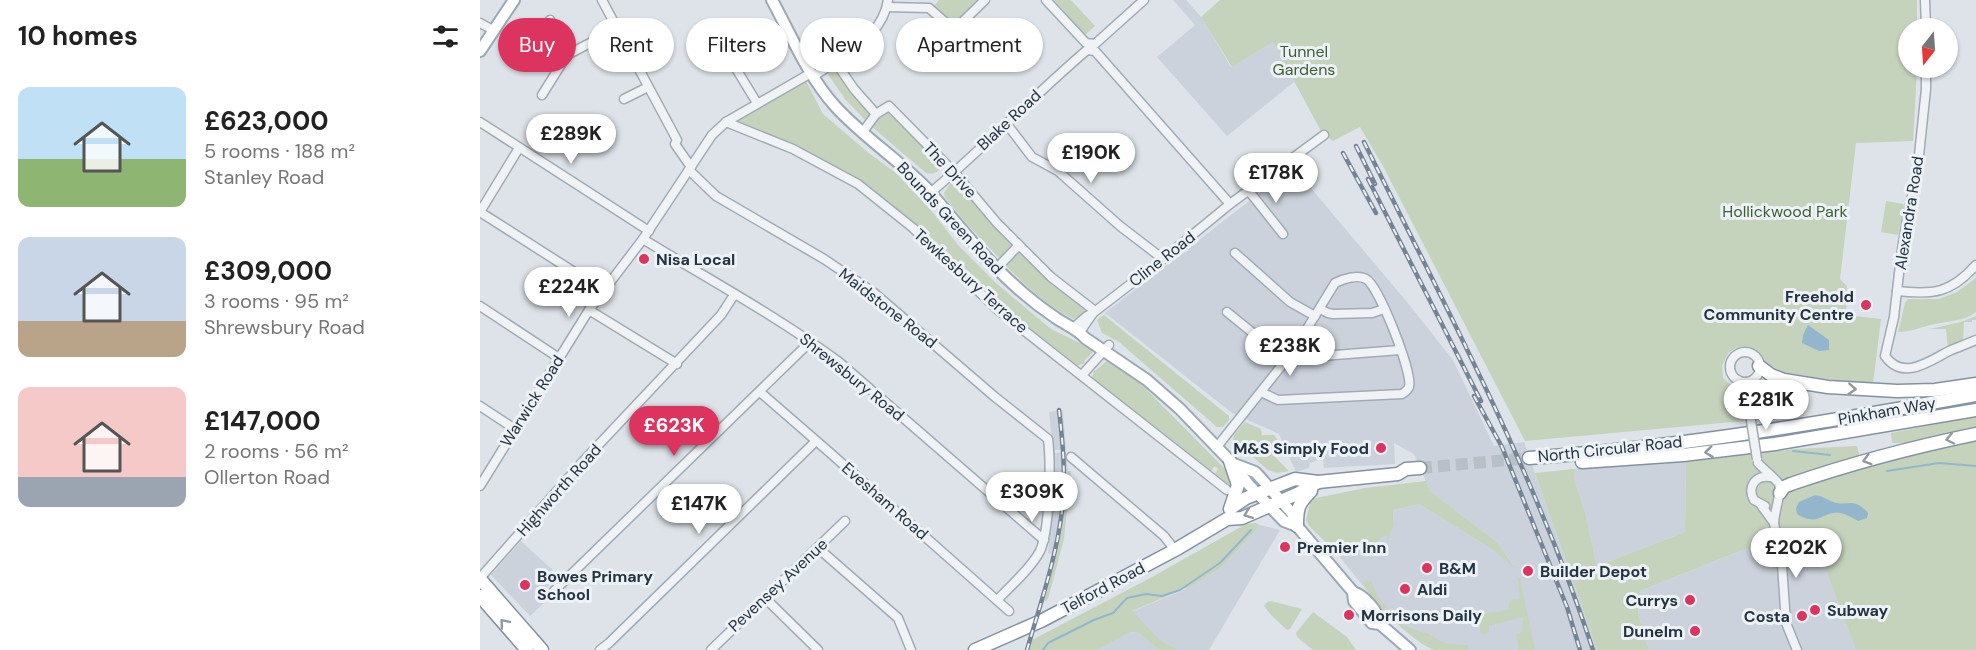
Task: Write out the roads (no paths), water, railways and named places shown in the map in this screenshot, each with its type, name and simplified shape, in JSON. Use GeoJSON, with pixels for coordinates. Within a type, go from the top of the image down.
{"type":"FeatureCollection","features":[{"type":"Feature","properties":{"kind":"highway"},"geometry":{"type":"LineString","coordinates":[[1757,372],[1784,380],[1828,387],[1897,391],[1935,390],[1976,384]]}},
{"type":"Feature","properties":{"kind":"highway","name":"Pinkham Way"},"geometry":{"type":"LineString","coordinates":[[1691,440],[1873,414],[1976,395]]}},
{"type":"Feature","properties":{"kind":"highway","name":"Pinkham Way"},"geometry":{"type":"LineString","coordinates":[[1662,457],[1830,435],[1976,410]]}},
{"type":"Feature","properties":{"kind":"highway"},"geometry":{"type":"LineString","coordinates":[[1779,497],[1784,487],[1852,464],[1913,447],[1976,434]]}},
{"type":"Feature","properties":{"kind":"highway","name":"North Circular Road"},"geometry":{"type":"LineString","coordinates":[[1662,457],[1530,462],[1691,440]]}},
{"type":"Feature","properties":{"kind":"highway"},"geometry":{"type":"LineString","coordinates":[[1229,514],[1238,485],[1232,462]]}},
{"type":"Feature","properties":{"kind":"highway"},"geometry":{"type":"LineString","coordinates":[[1258,494],[1273,497],[1314,485],[1398,474],[1406,469],[1422,472]]}},
{"type":"Feature","properties":{"kind":"highway"},"geometry":{"type":"LineString","coordinates":[[1297,526],[1299,504],[1310,493],[1314,485]]}},
{"type":"Feature","properties":{"kind":"highway","name":"Telford Road"},"geometry":{"type":"LineString","coordinates":[[975,650],[1041,621],[1175,550],[1258,494]]}},
{"type":"Feature","properties":{"kind":"highway","name":"Telford Road"},"geometry":{"type":"LineString","coordinates":[[1229,514],[1242,518],[1273,497]]}},
{"type":"Feature","properties":{"kind":"highway"},"geometry":{"type":"LineString","coordinates":[[480,578],[542,650]]}},
{"type":"Feature","properties":{"kind":"highway"},"geometry":{"type":"LineString","coordinates":[[480,596],[527,650]]}},
{"type":"Feature","properties":{"kind":"main road"},"geometry":{"type":"LineString","coordinates":[[480,51],[514,0]]}},
{"type":"Feature","properties":{"kind":"main road","name":"Bounds Green Road"},"geometry":{"type":"LineString","coordinates":[[772,0],[812,75],[834,105],[862,133],[911,173],[965,235],[1032,300],[1079,332],[1088,333],[1106,348],[1137,365],[1147,380],[1180,409],[1232,462],[1258,494]]}},
{"type":"Feature","properties":{"kind":"main road","name":"Bounds Green Road"},"geometry":{"type":"LineString","coordinates":[[1232,462],[1255,472],[1273,497],[1284,521],[1297,526],[1353,592],[1354,601],[1372,623],[1380,624],[1410,650]]}},
{"type":"Feature","properties":{"kind":"street"},"geometry":{"type":"LineString","coordinates":[[602,0],[611,18]]}},
{"type":"Feature","properties":{"kind":"street"},"geometry":{"type":"LineString","coordinates":[[882,18],[888,3],[929,8],[954,30],[984,0]]}},
{"type":"Feature","properties":{"kind":"street"},"geometry":{"type":"LineString","coordinates":[[1046,0],[1095,51],[1230,204]]}},
{"type":"Feature","properties":{"kind":"street","name":"Blake Road"},"geometry":{"type":"LineString","coordinates":[[930,193],[1143,0]]}},
{"type":"Feature","properties":{"kind":"street"},"geometry":{"type":"LineString","coordinates":[[1925,0],[1926,18]]}},
{"type":"Feature","properties":{"kind":"street"},"geometry":{"type":"LineString","coordinates":[[480,23],[493,30]]}},
{"type":"Feature","properties":{"kind":"street"},"geometry":{"type":"LineString","coordinates":[[542,95],[556,72]]}},
{"type":"Feature","properties":{"kind":"street"},"geometry":{"type":"LineString","coordinates":[[624,99],[648,87],[640,72]]}},
{"type":"Feature","properties":{"kind":"street"},"geometry":{"type":"LineString","coordinates":[[738,72],[757,103]]}},
{"type":"Feature","properties":{"kind":"street"},"geometry":{"type":"LineString","coordinates":[[726,122],[817,72]]}},
{"type":"Feature","properties":{"kind":"street"},"geometry":{"type":"LineString","coordinates":[[845,72],[854,89],[876,114],[862,133]]}},
{"type":"Feature","properties":{"kind":"street","name":"Alexandra Road"},"geometry":{"type":"LineString","coordinates":[[1926,78],[1917,174],[1904,236],[1894,317],[1885,357],[1891,365],[1907,369],[1926,365],[1959,346],[1976,340]]}},
{"type":"Feature","properties":{"kind":"street","name":"Maidstone Road"},"geometry":{"type":"LineString","coordinates":[[648,87],[677,140],[675,144],[679,152],[690,169],[716,196],[824,259],[873,292],[995,397],[1048,439],[1050,471],[1044,540]]}},
{"type":"Feature","properties":{"kind":"street","name":"The Drive"},"geometry":{"type":"LineString","coordinates":[[876,114],[889,106],[954,172],[1019,246],[1094,312]]}},
{"type":"Feature","properties":{"kind":"street"},"geometry":{"type":"LineString","coordinates":[[480,122],[649,231]]}},
{"type":"Feature","properties":{"kind":"street","name":"Warwick Road"},"geometry":{"type":"LineString","coordinates":[[480,486],[589,310],[649,231],[717,130],[726,122]]}},
{"type":"Feature","properties":{"kind":"street","name":"Tewkesbury Terrace"},"geometry":{"type":"LineString","coordinates":[[726,122],[793,148],[858,184],[913,228],[998,310],[1227,490]]}},
{"type":"Feature","properties":{"kind":"street"},"geometry":{"type":"LineString","coordinates":[[1006,123],[1032,157],[1058,171],[1120,226],[1163,260]]}},
{"type":"Feature","properties":{"kind":"street","name":"Cline Road"},"geometry":{"type":"LineString","coordinates":[[1079,332],[1087,316],[1163,260],[1230,204],[1324,135]]}},
{"type":"Feature","properties":{"kind":"street"},"geometry":{"type":"LineString","coordinates":[[519,148],[480,212],[604,291]]}},
{"type":"Feature","properties":{"kind":"street"},"geometry":{"type":"LineString","coordinates":[[1248,191],[1283,234]]}},
{"type":"Feature","properties":{"kind":"street","name":"Shrewsbury Road"},"geometry":{"type":"LineString","coordinates":[[643,239],[811,341],[839,362],[1044,540]]}},
{"type":"Feature","properties":{"kind":"street"},"geometry":{"type":"LineString","coordinates":[[997,268],[1019,246]]}},
{"type":"Feature","properties":{"kind":"street"},"geometry":{"type":"LineString","coordinates":[[1235,253],[1290,302],[1318,312],[1333,314],[1372,313],[1384,309]]}},
{"type":"Feature","properties":{"kind":"street"},"geometry":{"type":"LineString","coordinates":[[1897,291],[1937,292],[1957,284],[1976,265]]}},
{"type":"Feature","properties":{"kind":"street"},"geometry":{"type":"LineString","coordinates":[[1216,448],[1294,350],[1335,283],[1358,277],[1365,278],[1373,285],[1400,350],[1408,378],[1409,387],[1402,394],[1278,400],[1261,392]]}},
{"type":"Feature","properties":{"kind":"street","name":"Highworth Road"},"geometry":{"type":"LineString","coordinates":[[480,578],[588,456],[721,315],[734,295]]}},
{"type":"Feature","properties":{"kind":"street"},"geometry":{"type":"LineString","coordinates":[[480,306],[559,358]]}},
{"type":"Feature","properties":{"kind":"street"},"geometry":{"type":"LineString","coordinates":[[589,310],[677,364]]}},
{"type":"Feature","properties":{"kind":"street"},"geometry":{"type":"LineString","coordinates":[[1227,312],[1286,360]]}},
{"type":"Feature","properties":{"kind":"street"},"geometry":{"type":"LineString","coordinates":[[554,591],[811,341]]}},
{"type":"Feature","properties":{"kind":"street"},"geometry":{"type":"LineString","coordinates":[[1082,375],[1106,348]]}},
{"type":"Feature","properties":{"kind":"street"},"geometry":{"type":"LineString","coordinates":[[1294,350],[1302,356],[1310,357],[1400,350]]}},
{"type":"Feature","properties":{"kind":"street"},"geometry":{"type":"LineString","coordinates":[[1748,403],[1751,384],[1757,372],[1756,358],[1745,352],[1736,355],[1730,366],[1748,403],[1757,461],[1756,479],[1751,488],[1751,495],[1774,523]]}},
{"type":"Feature","properties":{"kind":"street"},"geometry":{"type":"LineString","coordinates":[[1738,380],[1747,382],[1757,372]]}},
{"type":"Feature","properties":{"kind":"street","name":"Evesham Road"},"geometry":{"type":"LineString","coordinates":[[760,392],[1010,611]]}},
{"type":"Feature","properties":{"kind":"street"},"geometry":{"type":"LineString","coordinates":[[480,406],[515,429]]}},
{"type":"Feature","properties":{"kind":"street"},"geometry":{"type":"LineString","coordinates":[[600,650],[816,441]]}},
{"type":"Feature","properties":{"kind":"street"},"geometry":{"type":"LineString","coordinates":[[1071,458],[1164,536],[1175,550]]}},
{"type":"Feature","properties":{"kind":"street"},"geometry":{"type":"LineString","coordinates":[[1757,461],[1777,482],[1779,497],[1774,523],[1782,565],[1786,620],[1797,650]]}},
{"type":"Feature","properties":{"kind":"street"},"geometry":{"type":"LineString","coordinates":[[1756,479],[1764,476],[1770,477]]}},
{"type":"Feature","properties":{"kind":"street"},"geometry":{"type":"LineString","coordinates":[[1761,505],[1769,505],[1779,497]]}},
{"type":"Feature","properties":{"kind":"street","name":"Pevensey Avenue"},"geometry":{"type":"LineString","coordinates":[[711,650],[845,521]]}},
{"type":"Feature","properties":{"kind":"street"},"geometry":{"type":"LineString","coordinates":[[997,600],[1039,552],[1044,540]]}},
{"type":"Feature","properties":{"kind":"street"},"geometry":{"type":"LineString","coordinates":[[818,548],[898,618],[911,650]]}},
{"type":"Feature","properties":{"kind":"street"},"geometry":{"type":"LineString","coordinates":[[765,598],[818,650]]}},
{"type":"Feature","properties":{"kind":"water"},"geometry":{"type":"Polygon","coordinates":[[[1808,325],[1829,340],[1829,350],[1819,351],[1802,343],[1808,325]]]}},
{"type":"Feature","properties":{"kind":"water"},"geometry":{"type":"Polygon","coordinates":[[[1815,495],[1833,502],[1854,503],[1868,513],[1867,518],[1858,521],[1845,514],[1834,513],[1811,519],[1797,514],[1796,508],[1799,502],[1815,495]]]}},
{"type":"Feature","properties":{"kind":"waterway"},"geometry":{"type":"LineString","coordinates":[[1793,451],[1830,455]]}},
{"type":"Feature","properties":{"kind":"waterway"},"geometry":{"type":"LineString","coordinates":[[1887,471],[1939,463],[1976,466]]}},
{"type":"Feature","properties":{"kind":"waterway"},"geometry":{"type":"LineString","coordinates":[[1043,650],[1048,643],[1113,613],[1127,598],[1146,594],[1162,596],[1180,590],[1220,563],[1251,530]]}},
{"type":"Feature","properties":{"kind":"tunnel"},"geometry":{"type":"LineString","coordinates":[[1420,468],[1529,458]]}},
{"type":"Feature","properties":{"kind":"railway"},"geometry":{"type":"LineString","coordinates":[[1364,142],[1517,455],[1570,584],[1593,650]]}},
{"type":"Feature","properties":{"kind":"railway"},"geometry":{"type":"LineString","coordinates":[[1356,146],[1375,184]]}},
{"type":"Feature","properties":{"kind":"railway"},"geometry":{"type":"LineString","coordinates":[[1343,153],[1376,213]]}},
{"type":"Feature","properties":{"kind":"railway"},"geometry":{"type":"LineString","coordinates":[[1368,179],[1481,401]]}},
{"type":"Feature","properties":{"kind":"railway"},"geometry":{"type":"LineString","coordinates":[[1474,396],[1502,447],[1567,607],[1580,650]]}},
{"type":"Feature","properties":{"kind":"railway"},"geometry":{"type":"LineString","coordinates":[[1027,650],[1052,564],[1062,511],[1064,461],[1059,410]]}},
{"type":"Feature","properties":{"kind":"place","name":"Nisa Local"},"geometry":{"type":"Point","coordinates":[644,259]}},
{"type":"Feature","properties":{"kind":"place","name":"Freehold Community Centre"},"geometry":{"type":"Point","coordinates":[1866,305]}},
{"type":"Feature","properties":{"kind":"place","name":"M&S Simply Food"},"geometry":{"type":"Point","coordinates":[1381,448]}},
{"type":"Feature","properties":{"kind":"place","name":"Premier Inn"},"geometry":{"type":"Point","coordinates":[1285,547]}},
{"type":"Feature","properties":{"kind":"place","name":"B&M"},"geometry":{"type":"Point","coordinates":[1427,568]}},
{"type":"Feature","properties":{"kind":"place","name":"Builder Depot"},"geometry":{"type":"Point","coordinates":[1528,571]}},
{"type":"Feature","properties":{"kind":"place","name":"Bowes Primary School"},"geometry":{"type":"Point","coordinates":[525,585]}},
{"type":"Feature","properties":{"kind":"place","name":"Aldi"},"geometry":{"type":"Point","coordinates":[1405,589]}},
{"type":"Feature","properties":{"kind":"place","name":"Currys"},"geometry":{"type":"Point","coordinates":[1690,600]}},
{"type":"Feature","properties":{"kind":"place","name":"Subway"},"geometry":{"type":"Point","coordinates":[1815,610]}},
{"type":"Feature","properties":{"kind":"place","name":"Morrisons Daily"},"geometry":{"type":"Point","coordinates":[1349,615]}},
{"type":"Feature","properties":{"kind":"place","name":"Costa"},"geometry":{"type":"Point","coordinates":[1802,616]}},
{"type":"Feature","properties":{"kind":"place","name":"Dunelm"},"geometry":{"type":"Point","coordinates":[1695,631]}},
{"type":"Feature","properties":{"kind":"park label","name":"Tunnel Gardens"},"geometry":{"type":"Point","coordinates":[1304,60]}},
{"type":"Feature","properties":{"kind":"park label","name":"Hollickwood Park"},"geometry":{"type":"Point","coordinates":[1785,211]}}]}
